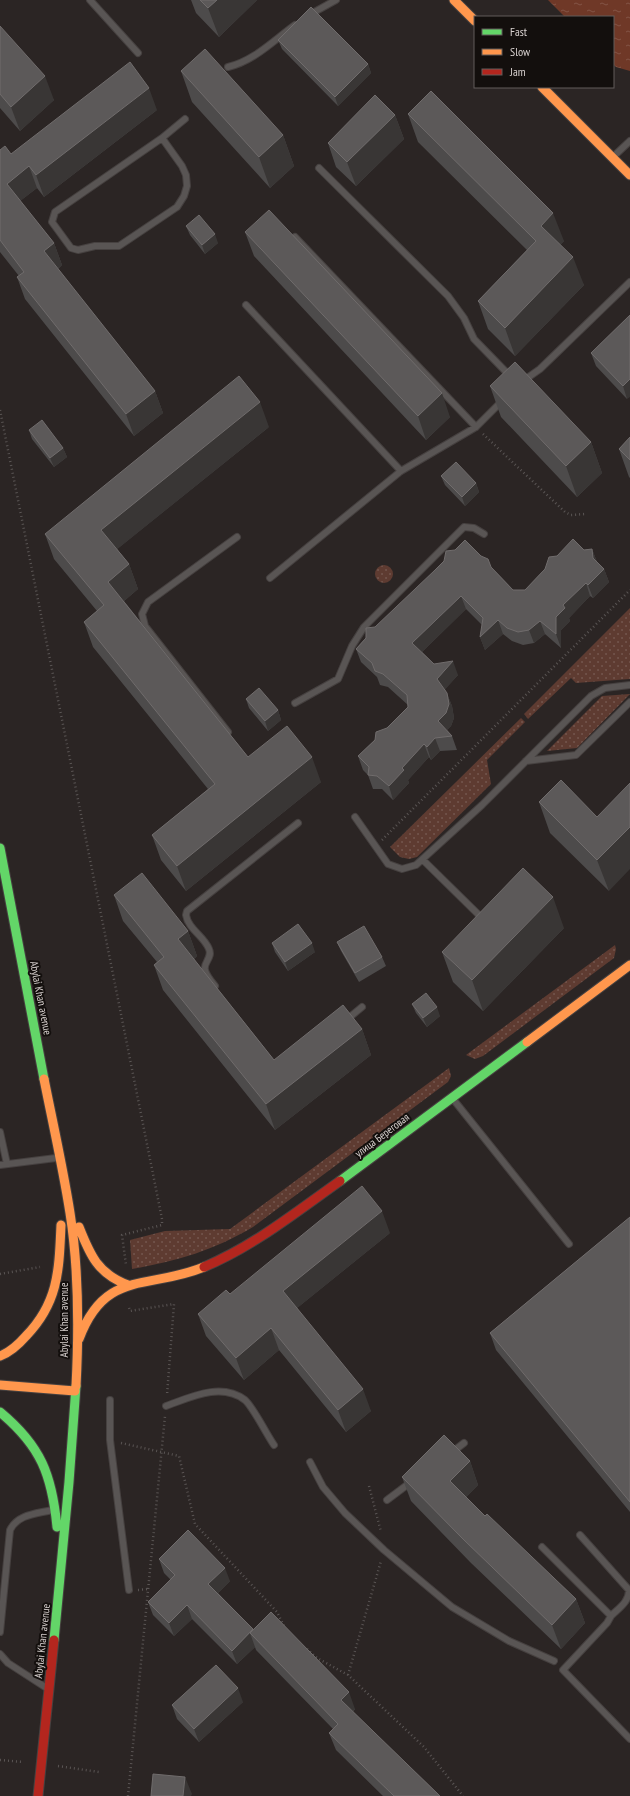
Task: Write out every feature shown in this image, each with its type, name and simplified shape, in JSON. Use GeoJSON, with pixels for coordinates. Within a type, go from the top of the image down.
{"type":"FeatureCollection","features":[{"type":"Feature","properties":{"kind":"main road"},"geometry":{"type":"LineString","coordinates":[[454,0],[474,20]]}},
{"type":"Feature","properties":{"kind":"main road"},"geometry":{"type":"LineString","coordinates":[[543,88],[630,174]]}},
{"type":"Feature","properties":{"kind":"main road","name":"Abylai Khan avenue"},"geometry":{"type":"LineString","coordinates":[[0,848],[64,1180],[74,1242],[77,1298],[74,1438],[38,1796]]}},
{"type":"Feature","properties":{"kind":"main road","name":"улица Береговая"},"geometry":{"type":"LineString","coordinates":[[128,1285],[174,1277],[198,1270],[226,1258],[256,1241],[452,1098],[630,965]]}},
{"type":"Feature","properties":{"kind":"main road"},"geometry":{"type":"LineString","coordinates":[[64,1180],[78,1222],[96,1262],[109,1277],[128,1285]]}},
{"type":"Feature","properties":{"kind":"main road"},"geometry":{"type":"LineString","coordinates":[[0,1356],[13,1349],[30,1333],[43,1316],[57,1286],[64,1180]]}},
{"type":"Feature","properties":{"kind":"main road"},"geometry":{"type":"LineString","coordinates":[[76,1349],[86,1320],[93,1309],[107,1296],[128,1285]]}},
{"type":"Feature","properties":{"kind":"main road"},"geometry":{"type":"LineString","coordinates":[[0,1385],[75,1391]]}},
{"type":"Feature","properties":{"kind":"main road"},"geometry":{"type":"LineString","coordinates":[[0,1412],[22,1430],[31,1444],[46,1475],[55,1509],[60,1573]]}},
{"type":"Feature","properties":{"kind":"lane"},"geometry":{"type":"LineString","coordinates":[[90,0],[138,54]]}},
{"type":"Feature","properties":{"kind":"lane"},"geometry":{"type":"LineString","coordinates":[[305,18],[321,6],[336,0]]}},
{"type":"Feature","properties":{"kind":"lane"},"geometry":{"type":"LineString","coordinates":[[228,68],[238,65],[255,56],[299,22]]}},
{"type":"Feature","properties":{"kind":"lane"},"geometry":{"type":"LineString","coordinates":[[162,138],[182,166],[186,175],[187,186],[184,196],[177,207],[120,246],[95,246],[78,250],[71,248],[52,222],[55,212],[162,138],[185,119]]}},
{"type":"Feature","properties":{"kind":"lane"},"geometry":{"type":"LineString","coordinates":[[613,158],[630,141]]}},
{"type":"Feature","properties":{"kind":"lane"},"geometry":{"type":"LineString","coordinates":[[319,168],[448,296],[464,318],[474,339],[519,384],[540,369],[630,282]]}},
{"type":"Feature","properties":{"kind":"lane"},"geometry":{"type":"LineString","coordinates":[[292,234],[476,426]]}},
{"type":"Feature","properties":{"kind":"lane"},"geometry":{"type":"LineString","coordinates":[[246,305],[401,471]]}},
{"type":"Feature","properties":{"kind":"lane"},"geometry":{"type":"LineString","coordinates":[[270,578],[401,471],[476,426],[508,395]]}},
{"type":"Feature","properties":{"kind":"lane"},"geometry":{"type":"LineString","coordinates":[[295,703],[338,680],[352,646],[364,627],[464,527],[474,528],[484,534]]}},
{"type":"Feature","properties":{"kind":"lane"},"geometry":{"type":"LineString","coordinates":[[228,732],[145,626],[142,614],[148,602],[237,537]]}},
{"type":"Feature","properties":{"kind":"lane"},"geometry":{"type":"LineString","coordinates":[[355,817],[388,864],[394,868],[408,868],[423,860],[595,693],[605,688],[630,686]]}},
{"type":"Feature","properties":{"kind":"lane"},"geometry":{"type":"LineString","coordinates":[[526,760],[576,755],[630,702]]}},
{"type":"Feature","properties":{"kind":"lane"},"geometry":{"type":"LineString","coordinates":[[220,992],[205,970],[205,965],[210,957],[209,950],[189,923],[186,915],[188,911],[298,823]]}},
{"type":"Feature","properties":{"kind":"lane"},"geometry":{"type":"LineString","coordinates":[[423,860],[488,925]]}},
{"type":"Feature","properties":{"kind":"lane"},"geometry":{"type":"LineString","coordinates":[[338,1027],[362,1007]]}},
{"type":"Feature","properties":{"kind":"lane"},"geometry":{"type":"LineString","coordinates":[[452,1098],[570,1244]]}},
{"type":"Feature","properties":{"kind":"lane"},"geometry":{"type":"LineString","coordinates":[[0,1132],[7,1164]]}},
{"type":"Feature","properties":{"kind":"lane"},"geometry":{"type":"LineString","coordinates":[[0,1165],[60,1158]]}},
{"type":"Feature","properties":{"kind":"lane"},"geometry":{"type":"LineString","coordinates":[[166,1406],[196,1395],[217,1390],[236,1395],[246,1401],[274,1445]]}},
{"type":"Feature","properties":{"kind":"lane"},"geometry":{"type":"LineString","coordinates":[[110,1400],[110,1440],[129,1590]]}},
{"type":"Feature","properties":{"kind":"lane"},"geometry":{"type":"LineString","coordinates":[[446,1456],[464,1443]]}},
{"type":"Feature","properties":{"kind":"lane"},"geometry":{"type":"LineString","coordinates":[[310,1462],[323,1487],[345,1513],[384,1550],[452,1607],[509,1641],[554,1661]]}},
{"type":"Feature","properties":{"kind":"lane"},"geometry":{"type":"LineString","coordinates":[[386,1500],[416,1478]]}},
{"type":"Feature","properties":{"kind":"lane"},"geometry":{"type":"LineString","coordinates":[[0,1632],[10,1530],[13,1524],[23,1517],[67,1506]]}},
{"type":"Feature","properties":{"kind":"lane"},"geometry":{"type":"LineString","coordinates":[[580,1535],[628,1590],[629,1596],[607,1623],[562,1670],[630,1739]]}},
{"type":"Feature","properties":{"kind":"lane"},"geometry":{"type":"LineString","coordinates":[[542,1547],[612,1616]]}},
{"type":"Feature","properties":{"kind":"lane"},"geometry":{"type":"LineString","coordinates":[[0,1654],[8,1663],[49,1690]]}},
{"type":"Feature","properties":{"kind":"path"},"geometry":{"type":"LineString","coordinates":[[0,410],[162,1219],[162,1225],[122,1235],[127,1271]]}},
{"type":"Feature","properties":{"kind":"path"},"geometry":{"type":"LineString","coordinates":[[476,426],[565,512],[570,515],[585,514]]}},
{"type":"Feature","properties":{"kind":"path"},"geometry":{"type":"LineString","coordinates":[[375,847],[630,590]]}},
{"type":"Feature","properties":{"kind":"path"},"geometry":{"type":"LineString","coordinates":[[0,1274],[46,1266]]}},
{"type":"Feature","properties":{"kind":"path"},"geometry":{"type":"LineString","coordinates":[[128,1796],[160,1452],[166,1406],[174,1304],[130,1311],[129,1308]]}},
{"type":"Feature","properties":{"kind":"path"},"geometry":{"type":"LineString","coordinates":[[160,1452],[179,1456],[195,1524],[277,1612],[286,1631]]}},
{"type":"Feature","properties":{"kind":"path"},"geometry":{"type":"LineString","coordinates":[[348,1675],[384,1550],[380,1522],[369,1486]]}},
{"type":"Feature","properties":{"kind":"path"},"geometry":{"type":"LineString","coordinates":[[302,1644],[317,1658],[348,1675],[424,1747],[462,1796]]}},
{"type":"Feature","properties":{"kind":"shaded area"},"geometry":{"type":"Polygon","coordinates":[[[384,565],[390,568],[393,574],[390,580],[384,583],[378,580],[375,574],[378,568],[384,565]]]}},
{"type":"Feature","properties":{"kind":"shaded area"},"geometry":{"type":"Polygon","coordinates":[[[630,608],[630,679],[576,683],[571,678],[528,719],[524,714],[630,608]]]}},
{"type":"Feature","properties":{"kind":"shaded area"},"geometry":{"type":"Polygon","coordinates":[[[630,694],[577,748],[547,751],[602,696],[630,694]]]}},
{"type":"Feature","properties":{"kind":"shaded area"},"geometry":{"type":"Polygon","coordinates":[[[521,718],[525,722],[487,760],[491,784],[417,857],[409,859],[400,857],[390,847],[521,718]]]}},
{"type":"Feature","properties":{"kind":"shaded area"},"geometry":{"type":"Polygon","coordinates":[[[615,945],[616,949],[614,958],[483,1056],[475,1059],[466,1055],[615,945]]]}},
{"type":"Feature","properties":{"kind":"shaded area"},"geometry":{"type":"Polygon","coordinates":[[[449,1068],[451,1076],[448,1082],[253,1227],[224,1242],[195,1254],[132,1269],[130,1240],[165,1231],[230,1229],[449,1068]]]}},
{"type":"Feature","properties":{"kind":"water"},"geometry":{"type":"Polygon","coordinates":[[[548,0],[630,0],[630,71],[614,65],[614,16],[564,16],[548,0]]]}},
{"type":"Feature","properties":{"kind":"building"},"geometry":{"type":"Polygon","coordinates":[[[200,0],[217,0],[208,8],[200,0]]]}},
{"type":"Feature","properties":{"kind":"building"},"geometry":{"type":"Polygon","coordinates":[[[311,7],[368,64],[335,97],[278,40],[311,7]]]}},
{"type":"Feature","properties":{"kind":"building"},"geometry":{"type":"Polygon","coordinates":[[[0,26],[45,76],[11,107],[0,94],[0,26]]]}},
{"type":"Feature","properties":{"kind":"building"},"geometry":{"type":"Polygon","coordinates":[[[205,49],[283,135],[259,157],[181,71],[205,49]]]}},
{"type":"Feature","properties":{"kind":"building"},"geometry":{"type":"Polygon","coordinates":[[[130,62],[149,88],[36,175],[29,166],[7,184],[54,243],[44,251],[155,391],[126,414],[17,277],[24,272],[0,240],[0,150],[5,146],[11,154],[130,62]]]}},
{"type":"Feature","properties":{"kind":"building"},"geometry":{"type":"Polygon","coordinates":[[[431,91],[553,213],[541,226],[573,257],[505,328],[478,301],[536,241],[408,114],[431,91]]]}},
{"type":"Feature","properties":{"kind":"building"},"geometry":{"type":"Polygon","coordinates":[[[375,95],[395,115],[347,162],[328,143],[375,95]]]}},
{"type":"Feature","properties":{"kind":"building"},"geometry":{"type":"Polygon","coordinates":[[[269,210],[442,393],[418,416],[245,232],[269,210]]]}},
{"type":"Feature","properties":{"kind":"building"},"geometry":{"type":"Polygon","coordinates":[[[199,215],[215,234],[202,245],[186,226],[199,215]]]}},
{"type":"Feature","properties":{"kind":"building"},"geometry":{"type":"Polygon","coordinates":[[[630,315],[630,379],[623,386],[591,353],[630,315]]]}},
{"type":"Feature","properties":{"kind":"building"},"geometry":{"type":"Polygon","coordinates":[[[515,362],[591,442],[566,466],[490,386],[515,362]]]}},
{"type":"Feature","properties":{"kind":"building"},"geometry":{"type":"Polygon","coordinates":[[[239,376],[260,402],[101,530],[129,564],[108,582],[248,757],[287,726],[312,757],[177,866],[152,835],[215,784],[84,622],[104,605],[45,534],[239,376]]]}},
{"type":"Feature","properties":{"kind":"building"},"geometry":{"type":"Polygon","coordinates":[[[42,420],[63,448],[50,458],[29,430],[42,420]]]}},
{"type":"Feature","properties":{"kind":"building"},"geometry":{"type":"Polygon","coordinates":[[[630,437],[630,460],[619,449],[630,437]]]}},
{"type":"Feature","properties":{"kind":"building"},"geometry":{"type":"Polygon","coordinates":[[[456,462],[476,483],[462,497],[441,476],[456,462]]]}},
{"type":"Feature","properties":{"kind":"building"},"geometry":{"type":"Polygon","coordinates":[[[573,539],[584,550],[592,549],[593,558],[604,569],[588,585],[586,583],[563,605],[565,608],[556,617],[556,634],[540,621],[529,630],[518,632],[507,628],[498,620],[480,637],[483,618],[461,596],[412,643],[434,664],[453,661],[437,679],[447,693],[449,704],[446,713],[438,721],[452,736],[435,738],[427,747],[424,744],[402,768],[404,770],[389,786],[377,776],[368,775],[369,767],[358,756],[375,740],[376,732],[387,728],[408,707],[407,695],[383,674],[375,671],[372,663],[356,649],[366,638],[366,628],[375,627],[444,561],[446,551],[455,550],[465,540],[481,556],[488,559],[491,567],[513,590],[525,590],[545,569],[549,557],[557,556],[573,539]]]}},
{"type":"Feature","properties":{"kind":"building"},"geometry":{"type":"Polygon","coordinates":[[[259,688],[278,710],[265,721],[246,699],[259,688]]]}},
{"type":"Feature","properties":{"kind":"building"},"geometry":{"type":"Polygon","coordinates":[[[561,780],[597,817],[630,783],[630,827],[597,860],[539,802],[561,780]]]}},
{"type":"Feature","properties":{"kind":"building"},"geometry":{"type":"Polygon","coordinates":[[[523,868],[553,897],[472,980],[442,952],[523,868]]]}},
{"type":"Feature","properties":{"kind":"building"},"geometry":{"type":"Polygon","coordinates":[[[142,873],[188,931],[178,939],[274,1060],[343,1005],[362,1029],[266,1104],[154,965],[164,957],[114,895],[142,873]]]}},
{"type":"Feature","properties":{"kind":"building"},"geometry":{"type":"Polygon","coordinates":[[[298,924],[312,943],[285,962],[272,943],[298,924]]]}},
{"type":"Feature","properties":{"kind":"building"},"geometry":{"type":"Polygon","coordinates":[[[364,926],[382,957],[355,973],[337,942],[364,926]]]}},
{"type":"Feature","properties":{"kind":"building"},"geometry":{"type":"Polygon","coordinates":[[[426,993],[437,1007],[423,1018],[412,1004],[426,993]]]}},
{"type":"Feature","properties":{"kind":"building"},"geometry":{"type":"Polygon","coordinates":[[[362,1186],[382,1211],[283,1291],[363,1389],[338,1410],[271,1328],[236,1358],[198,1314],[226,1290],[230,1294],[362,1186]]]}},
{"type":"Feature","properties":{"kind":"building"},"geometry":{"type":"Polygon","coordinates":[[[630,1217],[630,1502],[490,1333],[630,1217]]]}},
{"type":"Feature","properties":{"kind":"building"},"geometry":{"type":"Polygon","coordinates":[[[444,1435],[470,1461],[450,1481],[485,1516],[487,1514],[576,1599],[552,1625],[463,1539],[402,1477],[444,1435]]]}},
{"type":"Feature","properties":{"kind":"building"},"geometry":{"type":"Polygon","coordinates":[[[188,1530],[225,1568],[208,1584],[253,1629],[232,1651],[187,1605],[169,1623],[148,1602],[175,1575],[159,1559],[188,1530]]]}},
{"type":"Feature","properties":{"kind":"building"},"geometry":{"type":"Polygon","coordinates":[[[271,1612],[349,1692],[341,1700],[440,1796],[394,1796],[329,1733],[338,1724],[250,1633],[271,1612]]]}},
{"type":"Feature","properties":{"kind":"building"},"geometry":{"type":"Polygon","coordinates":[[[216,1665],[238,1688],[194,1729],[172,1705],[216,1665]]]}},
{"type":"Feature","properties":{"kind":"building"},"geometry":{"type":"Polygon","coordinates":[[[153,1774],[185,1777],[183,1796],[151,1796],[153,1774]]]}},
{"type":"Feature","properties":{"kind":"traffic: fast"},"geometry":{"type":"LineString","coordinates":[[0,848],[44,1079]]}},
{"type":"Feature","properties":{"kind":"traffic: fast"},"geometry":{"type":"LineString","coordinates":[[340,1181],[527,1042]]}},
{"type":"Feature","properties":{"kind":"traffic: fast"},"geometry":{"type":"LineString","coordinates":[[54,1640],[69,1482],[76,1386]]}},
{"type":"Feature","properties":{"kind":"traffic: fast"},"geometry":{"type":"LineString","coordinates":[[0,1412],[26,1437],[42,1463],[52,1492],[57,1527]]}},
{"type":"Feature","properties":{"kind":"traffic: slow"},"geometry":{"type":"LineString","coordinates":[[454,0],[474,20]]}},
{"type":"Feature","properties":{"kind":"traffic: slow"},"geometry":{"type":"LineString","coordinates":[[543,88],[630,175]]}},
{"type":"Feature","properties":{"kind":"traffic: slow"},"geometry":{"type":"LineString","coordinates":[[527,1042],[630,965]]}},
{"type":"Feature","properties":{"kind":"traffic: slow"},"geometry":{"type":"LineString","coordinates":[[44,1079],[64,1179],[73,1234],[78,1300],[76,1386]]}},
{"type":"Feature","properties":{"kind":"traffic: slow"},"geometry":{"type":"LineString","coordinates":[[0,1356],[21,1342],[37,1323],[51,1298],[58,1270],[61,1225]]}},
{"type":"Feature","properties":{"kind":"traffic: slow"},"geometry":{"type":"LineString","coordinates":[[79,1227],[91,1255],[96,1262],[109,1275],[128,1285]]}},
{"type":"Feature","properties":{"kind":"traffic: slow"},"geometry":{"type":"LineString","coordinates":[[79,1339],[90,1317],[102,1301],[115,1292],[130,1285],[184,1274],[204,1267]]}},
{"type":"Feature","properties":{"kind":"traffic: slow"},"geometry":{"type":"LineString","coordinates":[[0,1385],[75,1391]]}},
{"type":"Feature","properties":{"kind":"traffic: jam"},"geometry":{"type":"LineString","coordinates":[[204,1267],[222,1259],[257,1239],[340,1181]]}},
{"type":"Feature","properties":{"kind":"traffic: jam"},"geometry":{"type":"LineString","coordinates":[[38,1796],[54,1640]]}}]}
